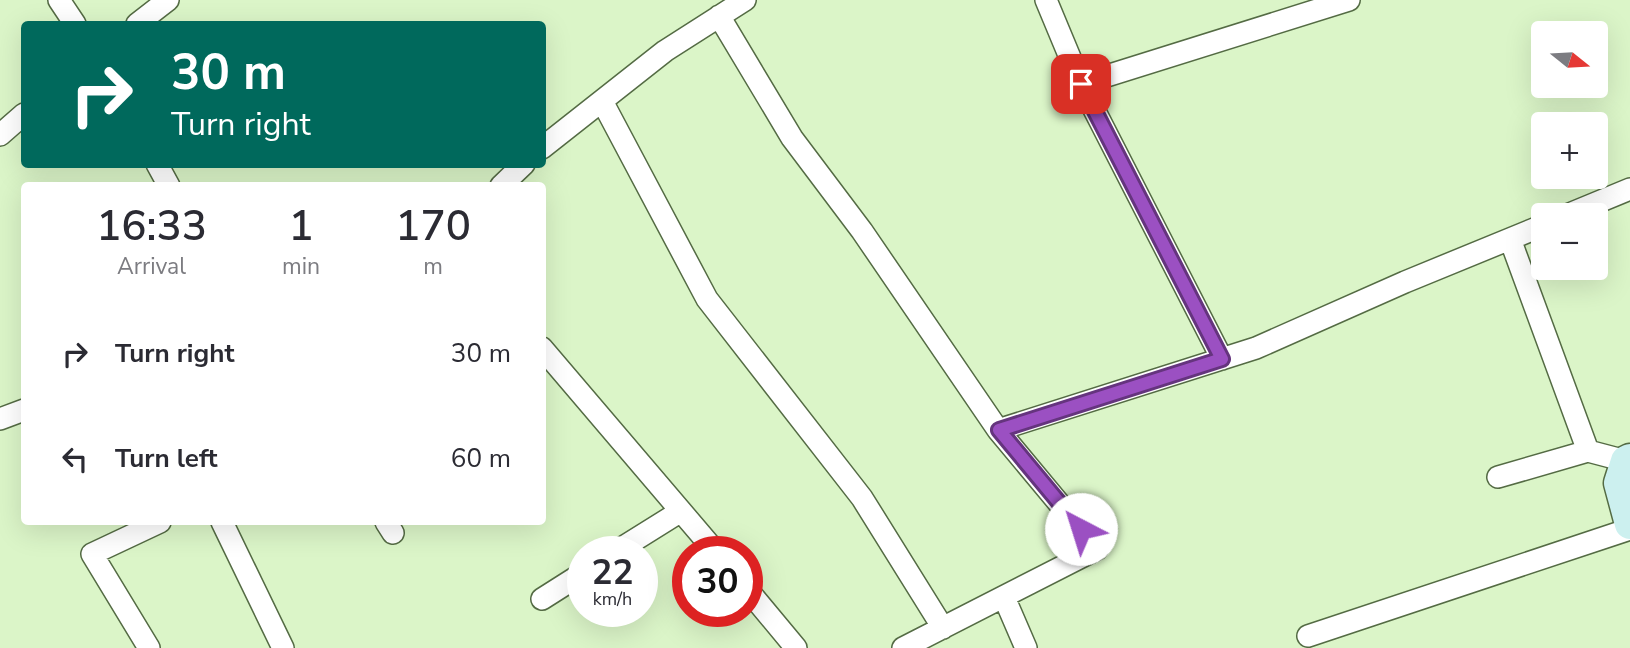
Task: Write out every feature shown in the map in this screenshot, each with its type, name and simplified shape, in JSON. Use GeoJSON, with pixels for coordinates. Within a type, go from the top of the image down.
{"type":"FeatureCollection","features":[{"type":"Feature","properties":{"kind":"street"},"geometry":{"type":"LineString","coordinates":[[59,0],[73,21]]}},
{"type":"Feature","properties":{"kind":"street"},"geometry":{"type":"LineString","coordinates":[[141,21],[168,0]]}},
{"type":"Feature","properties":{"kind":"street"},"geometry":{"type":"LineString","coordinates":[[546,145],[665,51],[745,0]]}},
{"type":"Feature","properties":{"kind":"street"},"geometry":{"type":"LineString","coordinates":[[1046,0],[1081,84],[1222,359]]}},
{"type":"Feature","properties":{"kind":"street"},"geometry":{"type":"LineString","coordinates":[[1081,84],[1349,0]]}},
{"type":"Feature","properties":{"kind":"street"},"geometry":{"type":"LineString","coordinates":[[719,16],[792,138],[862,231],[999,430],[1097,549],[903,648]]}},
{"type":"Feature","properties":{"kind":"street"},"geometry":{"type":"LineString","coordinates":[[602,101],[707,299],[862,498],[943,628]]}},
{"type":"Feature","properties":{"kind":"street"},"geometry":{"type":"LineString","coordinates":[[0,135],[21,117]]}},
{"type":"Feature","properties":{"kind":"street"},"geometry":{"type":"LineString","coordinates":[[505,182],[520,168]]}},
{"type":"Feature","properties":{"kind":"street"},"geometry":{"type":"LineString","coordinates":[[1596,203],[1630,189]]}},
{"type":"Feature","properties":{"kind":"street"},"geometry":{"type":"LineString","coordinates":[[999,430],[1256,348],[1531,230]]}},
{"type":"Feature","properties":{"kind":"street"},"geometry":{"type":"LineString","coordinates":[[1510,239],[1588,451]]}},
{"type":"Feature","properties":{"kind":"street"},"geometry":{"type":"LineString","coordinates":[[546,353],[702,536]]}},
{"type":"Feature","properties":{"kind":"street"},"geometry":{"type":"LineString","coordinates":[[0,419],[21,411]]}},
{"type":"Feature","properties":{"kind":"street"},"geometry":{"type":"LineString","coordinates":[[1308,636],[1630,526],[1619,483],[1628,460],[1588,451],[1498,477]]}},
{"type":"Feature","properties":{"kind":"street"},"geometry":{"type":"LineString","coordinates":[[641,536],[681,511]]}},
{"type":"Feature","properties":{"kind":"street"},"geometry":{"type":"LineString","coordinates":[[149,648],[92,554],[154,525]]}},
{"type":"Feature","properties":{"kind":"street"},"geometry":{"type":"LineString","coordinates":[[223,525],[283,648]]}},
{"type":"Feature","properties":{"kind":"street"},"geometry":{"type":"LineString","coordinates":[[542,599],[567,583]]}},
{"type":"Feature","properties":{"kind":"street"},"geometry":{"type":"LineString","coordinates":[[1004,597],[1026,648]]}},
{"type":"Feature","properties":{"kind":"street"},"geometry":{"type":"LineString","coordinates":[[763,608],[796,648]]}},
{"type":"Feature","properties":{"kind":"route"},"geometry":{"type":"LineString","coordinates":[[1081,84],[1222,359],[999,430],[1081,529]]}}]}
